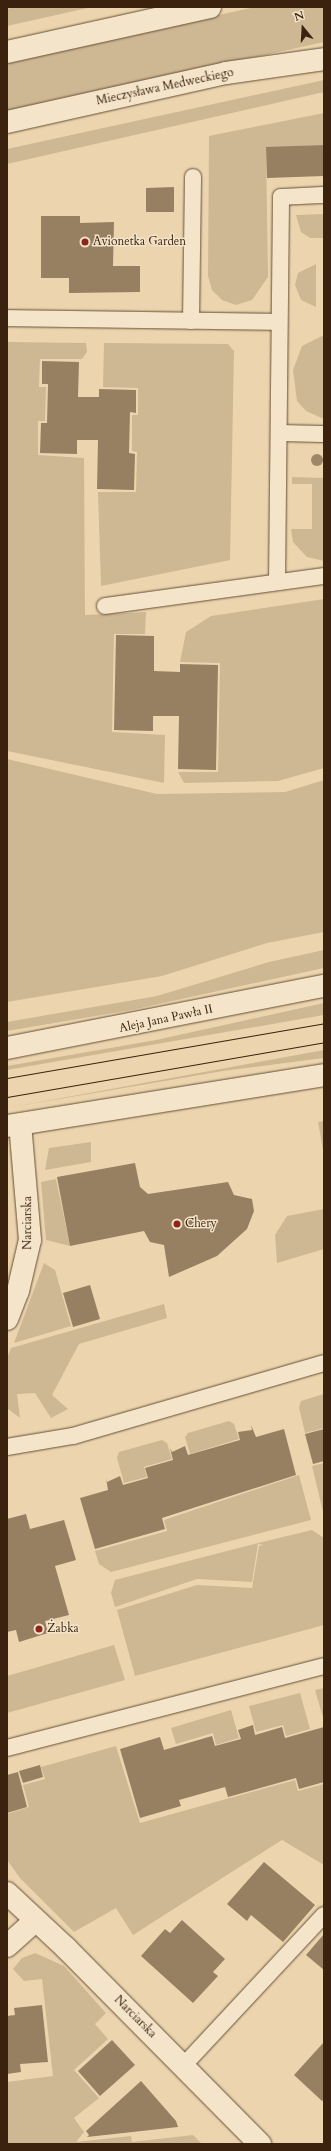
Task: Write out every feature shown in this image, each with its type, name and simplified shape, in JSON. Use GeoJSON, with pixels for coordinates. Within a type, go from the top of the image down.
{"type":"FeatureCollection","features":[{"type":"Feature","properties":{"kind":"street"},"geometry":{"type":"LineString","coordinates":[[7,52],[210,7]]}},
{"type":"Feature","properties":{"kind":"street","name":"Mieczysława Medweckiego"},"geometry":{"type":"LineString","coordinates":[[7,122],[226,73],[324,59]]}},
{"type":"Feature","properties":{"kind":"street","name":"Aleja Jana Pawła II"},"geometry":{"type":"LineString","coordinates":[[7,1048],[324,986]]}},
{"type":"Feature","properties":{"kind":"street"},"geometry":{"type":"LineString","coordinates":[[13,1125],[324,1075]]}},
{"type":"Feature","properties":{"kind":"street","name":"Narciarska"},"geometry":{"type":"LineString","coordinates":[[7,1319],[23,1275],[30,1240],[13,1125]]}},
{"type":"Feature","properties":{"kind":"street","name":"Narciarska"},"geometry":{"type":"LineString","coordinates":[[7,1893],[184,2065],[260,2144]]}},
{"type":"Feature","properties":{"kind":"street"},"geometry":{"type":"LineString","coordinates":[[7,1946],[35,1921]]}},
{"type":"Feature","properties":{"kind":"lane"},"geometry":{"type":"LineString","coordinates":[[191,321],[193,177]]}},
{"type":"Feature","properties":{"kind":"lane"},"geometry":{"type":"LineString","coordinates":[[277,582],[279,433],[278,322],[281,197],[324,195]]}},
{"type":"Feature","properties":{"kind":"lane"},"geometry":{"type":"LineString","coordinates":[[7,318],[278,322]]}},
{"type":"Feature","properties":{"kind":"lane"},"geometry":{"type":"LineString","coordinates":[[279,433],[324,434]]}},
{"type":"Feature","properties":{"kind":"lane"},"geometry":{"type":"LineString","coordinates":[[105,606],[324,576]]}},
{"type":"Feature","properties":{"kind":"lane"},"geometry":{"type":"LineString","coordinates":[[7,1447],[73,1436],[324,1364]]}},
{"type":"Feature","properties":{"kind":"lane"},"geometry":{"type":"LineString","coordinates":[[7,1748],[324,1666]]}},
{"type":"Feature","properties":{"kind":"lane"},"geometry":{"type":"LineString","coordinates":[[184,2065],[324,1915]]}},
{"type":"Feature","properties":{"kind":"shaded area"},"geometry":{"type":"Polygon","coordinates":[[[15,7],[92,7],[7,26],[7,9],[15,7]]]}},
{"type":"Feature","properties":{"kind":"shaded area"},"geometry":{"type":"Polygon","coordinates":[[[255,7],[324,7],[324,42],[7,112],[7,62],[255,7]]]}},
{"type":"Feature","properties":{"kind":"shaded area"},"geometry":{"type":"Polygon","coordinates":[[[324,80],[324,92],[7,164],[7,149],[324,80]]]}},
{"type":"Feature","properties":{"kind":"shaded area"},"geometry":{"type":"Polygon","coordinates":[[[324,113],[324,145],[266,148],[268,277],[252,300],[236,305],[222,300],[212,290],[208,276],[209,136],[324,113]]]}},
{"type":"Feature","properties":{"kind":"shaded area"},"geometry":{"type":"Polygon","coordinates":[[[324,214],[324,238],[310,238],[301,232],[296,215],[324,214]]]}},
{"type":"Feature","properties":{"kind":"shaded area"},"geometry":{"type":"Polygon","coordinates":[[[316,264],[316,307],[301,300],[295,285],[298,273],[316,264]]]}},
{"type":"Feature","properties":{"kind":"shaded area"},"geometry":{"type":"Polygon","coordinates":[[[324,335],[324,419],[306,411],[297,401],[293,370],[302,346],[324,335]]]}},
{"type":"Feature","properties":{"kind":"shaded area"},"geometry":{"type":"Polygon","coordinates":[[[7,342],[86,343],[87,352],[82,359],[40,359],[39,387],[46,387],[45,421],[38,421],[38,455],[84,458],[85,615],[146,612],[145,634],[114,634],[112,732],[165,735],[164,783],[7,751],[7,342]]]}},
{"type":"Feature","properties":{"kind":"shaded area"},"geometry":{"type":"Polygon","coordinates":[[[104,343],[228,344],[234,351],[230,560],[101,586],[98,492],[136,492],[137,452],[132,451],[132,415],[138,415],[138,388],[103,387],[104,343]]]}},
{"type":"Feature","properties":{"kind":"shaded area"},"geometry":{"type":"Polygon","coordinates":[[[292,477],[324,478],[324,561],[307,557],[293,542],[291,529],[312,529],[312,484],[292,484],[292,477]]]}},
{"type":"Feature","properties":{"kind":"shaded area"},"geometry":{"type":"Polygon","coordinates":[[[324,599],[324,768],[278,781],[184,783],[178,772],[218,772],[220,663],[180,662],[186,632],[211,616],[324,599]]]}},
{"type":"Feature","properties":{"kind":"shaded area"},"geometry":{"type":"Polygon","coordinates":[[[7,759],[157,794],[285,792],[324,780],[324,932],[267,943],[162,976],[7,1002],[7,759]]]}},
{"type":"Feature","properties":{"kind":"shaded area"},"geometry":{"type":"Polygon","coordinates":[[[324,950],[324,968],[131,1010],[7,1031],[7,1022],[157,996],[269,962],[324,950]]]}},
{"type":"Feature","properties":{"kind":"shaded area"},"geometry":{"type":"Polygon","coordinates":[[[324,1003],[324,1015],[7,1070],[7,1066],[156,1040],[324,1003]]]}},
{"type":"Feature","properties":{"kind":"shaded area"},"geometry":{"type":"Polygon","coordinates":[[[324,1050],[324,1058],[223,1071],[7,1108],[324,1050]]]}},
{"type":"Feature","properties":{"kind":"shaded area"},"geometry":{"type":"Polygon","coordinates":[[[324,1121],[324,1155],[318,1122],[324,1121]]]}},
{"type":"Feature","properties":{"kind":"shaded area"},"geometry":{"type":"Polygon","coordinates":[[[91,1142],[91,1162],[45,1170],[49,1148],[91,1142]]]}},
{"type":"Feature","properties":{"kind":"shaded area"},"geometry":{"type":"Polygon","coordinates":[[[56,1179],[70,1246],[46,1240],[41,1182],[56,1179]]]}},
{"type":"Feature","properties":{"kind":"shaded area"},"geometry":{"type":"Polygon","coordinates":[[[324,1209],[324,1249],[277,1263],[275,1235],[287,1216],[324,1209]]]}},
{"type":"Feature","properties":{"kind":"shaded area"},"geometry":{"type":"Polygon","coordinates":[[[44,1263],[55,1270],[71,1326],[14,1343],[44,1263]]]}},
{"type":"Feature","properties":{"kind":"shaded area"},"geometry":{"type":"Polygon","coordinates":[[[164,1304],[167,1318],[79,1344],[52,1395],[68,1409],[51,1418],[35,1393],[17,1394],[20,1418],[7,1408],[7,1358],[11,1348],[164,1304]]]}},
{"type":"Feature","properties":{"kind":"shaded area"},"geometry":{"type":"Polygon","coordinates":[[[324,1394],[324,1428],[305,1433],[299,1407],[301,1401],[324,1394]]]}},
{"type":"Feature","properties":{"kind":"shaded area"},"geometry":{"type":"Polygon","coordinates":[[[229,1421],[234,1424],[239,1439],[190,1454],[185,1437],[188,1433],[229,1421]]]}},
{"type":"Feature","properties":{"kind":"shaded area"},"geometry":{"type":"Polygon","coordinates":[[[162,1440],[167,1443],[172,1459],[144,1467],[147,1477],[124,1483],[117,1458],[119,1452],[162,1440]]]}},
{"type":"Feature","properties":{"kind":"shaded area"},"geometry":{"type":"Polygon","coordinates":[[[324,1463],[324,1516],[312,1466],[324,1463]]]}},
{"type":"Feature","properties":{"kind":"shaded area"},"geometry":{"type":"Polygon","coordinates":[[[299,1475],[311,1520],[111,1572],[99,1564],[95,1551],[167,1531],[164,1520],[299,1475]]]}},
{"type":"Feature","properties":{"kind":"shaded area"},"geometry":{"type":"Polygon","coordinates":[[[312,1530],[324,1538],[324,1625],[135,1676],[117,1610],[197,1585],[252,1588],[259,1546],[264,1545],[258,1544],[252,1582],[197,1579],[115,1607],[111,1593],[115,1580],[312,1530]]]}},
{"type":"Feature","properties":{"kind":"shaded area"},"geometry":{"type":"Polygon","coordinates":[[[114,1645],[125,1680],[7,1713],[7,1676],[114,1645]]]}},
{"type":"Feature","properties":{"kind":"shaded area"},"geometry":{"type":"Polygon","coordinates":[[[324,1688],[324,1721],[315,1690],[324,1688]]]}},
{"type":"Feature","properties":{"kind":"shaded area"},"geometry":{"type":"Polygon","coordinates":[[[300,1693],[310,1729],[286,1736],[283,1725],[256,1732],[249,1706],[300,1693]]]}},
{"type":"Feature","properties":{"kind":"shaded area"},"geometry":{"type":"Polygon","coordinates":[[[231,1710],[239,1738],[216,1745],[213,1733],[176,1744],[171,1728],[231,1710]]]}},
{"type":"Feature","properties":{"kind":"shaded area"},"geometry":{"type":"Polygon","coordinates":[[[116,1746],[140,1823],[295,1780],[298,1791],[324,1784],[324,1865],[282,1840],[133,1935],[116,1908],[74,1932],[20,1878],[7,1860],[7,1814],[29,1807],[23,1785],[45,1779],[41,1767],[116,1746]]]}},
{"type":"Feature","properties":{"kind":"shaded area"},"geometry":{"type":"Polygon","coordinates":[[[35,1953],[64,1966],[106,2013],[95,2024],[108,2039],[74,2070],[99,2098],[74,2118],[84,2132],[76,2142],[131,2136],[132,2142],[193,2135],[202,2144],[7,2144],[7,2082],[53,2076],[42,1979],[24,1981],[13,1969],[22,1958],[35,1953]]]}},
{"type":"Feature","properties":{"kind":"building"},"geometry":{"type":"Polygon","coordinates":[[[324,145],[324,176],[267,178],[266,147],[324,145]]]}},
{"type":"Feature","properties":{"kind":"building"},"geometry":{"type":"Polygon","coordinates":[[[174,187],[174,212],[146,212],[146,188],[174,187]]]}},
{"type":"Feature","properties":{"kind":"building"},"geometry":{"type":"Polygon","coordinates":[[[41,216],[80,216],[80,223],[114,222],[113,266],[140,266],[140,292],[69,293],[69,278],[41,278],[41,216]]]}},
{"type":"Feature","properties":{"kind":"building"},"geometry":{"type":"Polygon","coordinates":[[[42,361],[79,362],[78,397],[99,397],[99,389],[136,390],[136,413],[130,412],[129,453],[135,454],[134,490],[97,489],[98,440],[77,440],[77,454],[40,453],[41,423],[47,423],[48,384],[42,384],[42,361]]]}},
{"type":"Feature","properties":{"kind":"building"},"geometry":{"type":"Polygon","coordinates":[[[116,635],[154,636],[154,671],[180,672],[180,664],[218,665],[216,770],[178,769],[179,716],[153,716],[153,731],[114,730],[116,635]]]}},
{"type":"Feature","properties":{"kind":"building","name":"Chery"},"geometry":{"type":"Polygon","coordinates":[[[135,1163],[140,1187],[148,1194],[228,1182],[234,1195],[252,1199],[254,1211],[247,1229],[217,1256],[169,1277],[164,1245],[150,1242],[144,1231],[70,1246],[57,1177],[135,1163]]]}},
{"type":"Feature","properties":{"kind":"building"},"geometry":{"type":"Polygon","coordinates":[[[90,1285],[100,1319],[73,1327],[63,1293],[90,1285]]]}},
{"type":"Feature","properties":{"kind":"building"},"geometry":{"type":"Polygon","coordinates":[[[251,1425],[256,1437],[284,1429],[296,1475],[162,1518],[165,1529],[95,1549],[80,1498],[108,1490],[106,1478],[107,1482],[120,1476],[123,1485],[148,1478],[145,1468],[173,1460],[170,1448],[172,1452],[185,1446],[188,1455],[240,1440],[238,1432],[252,1430],[251,1425]]]}},
{"type":"Feature","properties":{"kind":"building"},"geometry":{"type":"Polygon","coordinates":[[[324,1429],[324,1461],[313,1464],[305,1434],[324,1429]]]}},
{"type":"Feature","properties":{"kind":"building"},"geometry":{"type":"Polygon","coordinates":[[[26,1514],[30,1529],[64,1520],[76,1560],[55,1566],[69,1615],[45,1621],[48,1633],[19,1642],[16,1630],[7,1632],[7,1519],[26,1514]]]}},
{"type":"Feature","properties":{"kind":"building"},"geometry":{"type":"Polygon","coordinates":[[[253,1725],[255,1735],[282,1727],[285,1738],[324,1727],[324,1782],[299,1789],[296,1778],[228,1797],[225,1787],[179,1800],[181,1806],[140,1818],[120,1749],[160,1737],[164,1750],[212,1736],[215,1746],[241,1739],[238,1730],[253,1725]]]}},
{"type":"Feature","properties":{"kind":"building"},"geometry":{"type":"Polygon","coordinates":[[[40,1765],[43,1777],[23,1783],[19,1771],[40,1765]]]}},
{"type":"Feature","properties":{"kind":"building"},"geometry":{"type":"Polygon","coordinates":[[[18,1772],[27,1807],[7,1813],[7,1775],[18,1772]]]}},
{"type":"Feature","properties":{"kind":"building"},"geometry":{"type":"Polygon","coordinates":[[[264,1862],[315,1905],[283,1942],[251,1915],[247,1921],[227,1904],[264,1862]]]}},
{"type":"Feature","properties":{"kind":"building"},"geometry":{"type":"Polygon","coordinates":[[[182,1920],[225,1959],[213,1972],[218,1976],[193,2003],[141,1956],[165,1929],[170,1933],[182,1920]]]}},
{"type":"Feature","properties":{"kind":"building"},"geometry":{"type":"Polygon","coordinates":[[[324,1934],[324,1970],[306,1955],[324,1934]]]}},
{"type":"Feature","properties":{"kind":"building"},"geometry":{"type":"Polygon","coordinates":[[[42,2005],[48,2062],[20,2064],[21,2072],[7,2074],[7,2016],[15,2015],[14,2008],[42,2005]]]}},
{"type":"Feature","properties":{"kind":"building"},"geometry":{"type":"Polygon","coordinates":[[[112,2040],[135,2065],[100,2096],[78,2071],[112,2040]]]}},
{"type":"Feature","properties":{"kind":"building"},"geometry":{"type":"Polygon","coordinates":[[[324,2042],[324,2100],[322,2101],[294,2075],[324,2042]]]}},
{"type":"Feature","properties":{"kind":"building"},"geometry":{"type":"Polygon","coordinates":[[[141,2081],[176,2121],[178,2127],[87,2137],[89,2135],[86,2131],[141,2081]]]}},
{"type":"Feature","properties":{"kind":"tram line"},"geometry":{"type":"LineString","coordinates":[[7,1078],[324,1023]]}},
{"type":"Feature","properties":{"kind":"tram line"},"geometry":{"type":"LineString","coordinates":[[7,1097],[324,1042]]}},
{"type":"Feature","properties":{"kind":"place","name":"Avionetka Garden"},"geometry":{"type":"Point","coordinates":[85,242]}},
{"type":"Feature","properties":{"kind":"place","name":"Chery"},"geometry":{"type":"Point","coordinates":[177,1224]}},
{"type":"Feature","properties":{"kind":"place","name":"Żabka"},"geometry":{"type":"Point","coordinates":[39,1629]}}]}
